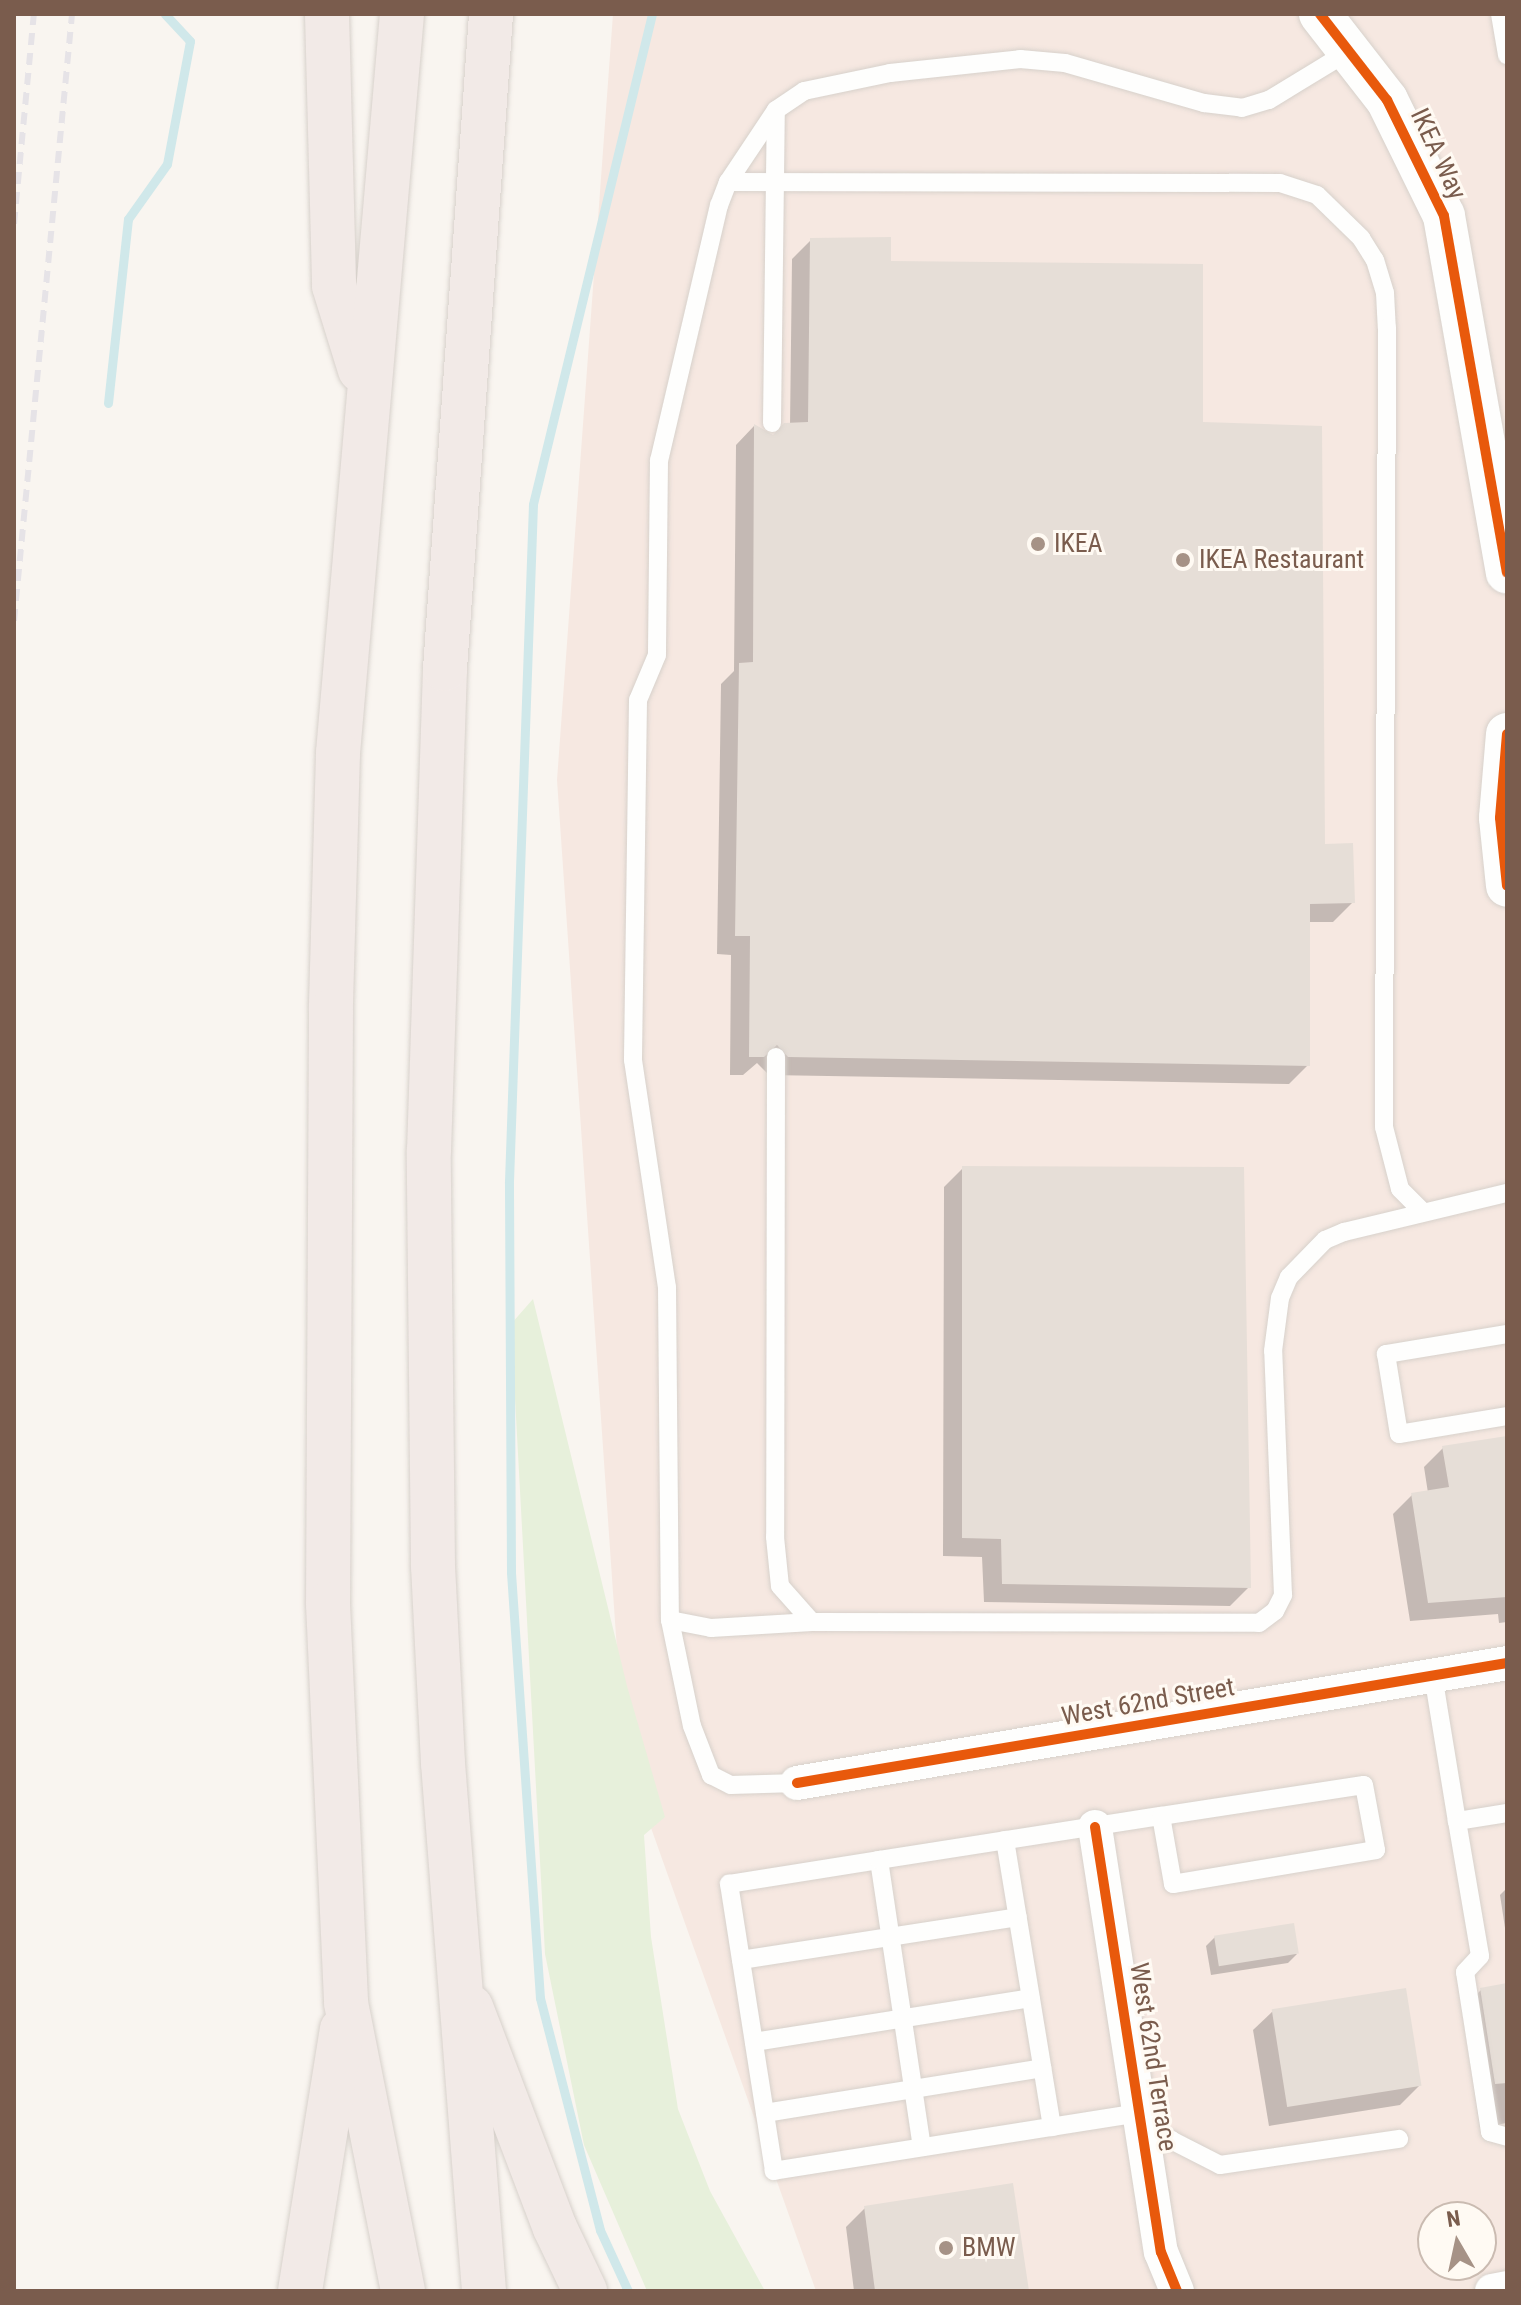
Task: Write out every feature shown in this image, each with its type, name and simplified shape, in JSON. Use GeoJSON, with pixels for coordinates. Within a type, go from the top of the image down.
{"type":"FeatureCollection","features":[{"type":"Feature","properties":{"kind":"highway"},"geometry":{"type":"LineString","coordinates":[[327,14],[334,286],[366,392]]}},
{"type":"Feature","properties":{"kind":"highway"},"geometry":{"type":"LineString","coordinates":[[402,14],[366,392],[338,753],[331,1042],[328,1604],[346,2003],[403,2291]]}},
{"type":"Feature","properties":{"kind":"highway"},"geometry":{"type":"LineString","coordinates":[[484,2291],[455,1963],[433,1566],[429,1136],[445,669],[491,14]]}},
{"type":"Feature","properties":{"kind":"highway"},"geometry":{"type":"LineString","coordinates":[[455,1963],[555,2228],[585,2291]]}},
{"type":"Feature","properties":{"kind":"highway"},"geometry":{"type":"LineString","coordinates":[[300,2291],[346,2003]]}},
{"type":"Feature","properties":{"kind":"street","name":"IKEA Way"},"geometry":{"type":"LineString","coordinates":[[1320,14],[1387,100],[1444,216],[1507,572]]}},
{"type":"Feature","properties":{"kind":"street"},"geometry":{"type":"LineString","coordinates":[[1507,734],[1500,818],[1507,886]]}},
{"type":"Feature","properties":{"kind":"street","name":"West 62nd Street"},"geometry":{"type":"LineString","coordinates":[[797,1783],[1507,1663]]}},
{"type":"Feature","properties":{"kind":"street","name":"West 62nd Terrace"},"geometry":{"type":"LineString","coordinates":[[1095,1827],[1161,2252],[1177,2291]]}},
{"type":"Feature","properties":{"kind":"street"},"geometry":{"type":"LineString","coordinates":[[1492,2291],[1507,2288]]}},
{"type":"Feature","properties":{"kind":"lane"},"geometry":{"type":"LineString","coordinates":[[1500,14],[1507,55]]}},
{"type":"Feature","properties":{"kind":"lane"},"geometry":{"type":"LineString","coordinates":[[797,1783],[731,1785],[711,1775],[692,1726],[670,1620],[667,1287],[633,1060],[638,700],[657,655],[659,460],[728,182],[776,110],[804,91],[890,73],[1020,59],[1065,63],[1204,103],[1242,108],[1269,100],[1351,50]]}},
{"type":"Feature","properties":{"kind":"lane"},"geometry":{"type":"LineString","coordinates":[[772,423],[776,110]]}},
{"type":"Feature","properties":{"kind":"lane"},"geometry":{"type":"LineString","coordinates":[[728,182],[1280,183],[1317,195],[1345,219],[1375,260],[1385,293],[1387,339],[1384,1127],[1400,1189],[1423,1212]]}},
{"type":"Feature","properties":{"kind":"lane"},"geometry":{"type":"LineString","coordinates":[[776,1057],[775,1537],[780,1586],[812,1622]]}},
{"type":"Feature","properties":{"kind":"lane"},"geometry":{"type":"LineString","coordinates":[[670,1620],[711,1628],[812,1622],[1259,1623],[1275,1611],[1283,1595],[1273,1351],[1280,1298],[1303,1257],[1325,1240],[1423,1212],[1507,1193]]}},
{"type":"Feature","properties":{"kind":"lane"},"geometry":{"type":"LineString","coordinates":[[1507,1334],[1386,1354],[1399,1434],[1507,1416]]}},
{"type":"Feature","properties":{"kind":"lane"},"geometry":{"type":"LineString","coordinates":[[1433,1675],[1480,1956],[1465,1972],[1490,2132],[1507,2137]]}},
{"type":"Feature","properties":{"kind":"lane"},"geometry":{"type":"LineString","coordinates":[[1139,2113],[774,2171],[729,1884],[1005,1840],[1095,1827],[1161,1816],[1364,1785],[1376,1850],[1173,1884],[1161,1816]]}},
{"type":"Feature","properties":{"kind":"lane"},"geometry":{"type":"LineString","coordinates":[[1457,1821],[1507,1813]]}},
{"type":"Feature","properties":{"kind":"lane"},"geometry":{"type":"LineString","coordinates":[[1005,1840],[1052,2127]]}},
{"type":"Feature","properties":{"kind":"lane"},"geometry":{"type":"LineString","coordinates":[[879,1860],[922,2147]]}},
{"type":"Feature","properties":{"kind":"lane"},"geometry":{"type":"LineString","coordinates":[[741,1960],[1018,1917]]}},
{"type":"Feature","properties":{"kind":"lane"},"geometry":{"type":"LineString","coordinates":[[754,2042],[1031,1998]]}},
{"type":"Feature","properties":{"kind":"lane"},"geometry":{"type":"LineString","coordinates":[[765,2113],[1042,2068]]}},
{"type":"Feature","properties":{"kind":"lane"},"geometry":{"type":"LineString","coordinates":[[1144,2146],[1171,2140],[1220,2165],[1399,2139]]}},
{"type":"Feature","properties":{"kind":"shaded area"},"geometry":{"type":"Polygon","coordinates":[[[613,14],[1507,14],[1507,2291],[816,2291],[624,1752],[557,780],[613,14]]]}},
{"type":"Feature","properties":{"kind":"green space"},"geometry":{"type":"Polygon","coordinates":[[[533,1299],[627,1686],[665,1817],[644,1835],[651,1937],[678,2109],[710,2191],[765,2291],[647,2291],[584,2145],[545,1954],[511,1324],[533,1299]]]}},
{"type":"Feature","properties":{"kind":"building","name":"IKEA"},"geometry":{"type":"Polygon","coordinates":[[[891,237],[891,261],[1203,264],[1203,422],[1322,426],[1325,844],[1353,843],[1355,903],[1310,904],[1310,1066],[788,1057],[777,1045],[764,1057],[749,1057],[750,936],[735,936],[739,663],[753,662],[754,424],[773,435],[784,423],[808,422],[810,238],[891,237]]]}},
{"type":"Feature","properties":{"kind":"building"},"geometry":{"type":"Polygon","coordinates":[[[962,1166],[1244,1167],[1251,1588],[1002,1584],[1001,1539],[962,1538],[962,1166]]]}},
{"type":"Feature","properties":{"kind":"building"},"geometry":{"type":"Polygon","coordinates":[[[1507,1436],[1507,1597],[1428,1603],[1411,1493],[1449,1487],[1442,1446],[1507,1436]]]}},
{"type":"Feature","properties":{"kind":"building"},"geometry":{"type":"Polygon","coordinates":[[[1294,1923],[1299,1954],[1219,1966],[1214,1936],[1294,1923]]]}},
{"type":"Feature","properties":{"kind":"building"},"geometry":{"type":"Polygon","coordinates":[[[1507,1983],[1507,2083],[1495,2084],[1480,1988],[1507,1983]]]}},
{"type":"Feature","properties":{"kind":"building"},"geometry":{"type":"Polygon","coordinates":[[[1406,1988],[1421,2086],[1287,2107],[1272,2009],[1406,1988]]]}},
{"type":"Feature","properties":{"kind":"building","name":"BMW"},"geometry":{"type":"Polygon","coordinates":[[[1013,2183],[1029,2291],[875,2291],[864,2206],[1013,2183]]]}},
{"type":"Feature","properties":{"kind":"waterway"},"geometry":{"type":"LineString","coordinates":[[108,403],[128,219],[167,164],[190,41],[165,14]]}},
{"type":"Feature","properties":{"kind":"waterway"},"geometry":{"type":"LineString","coordinates":[[628,2291],[600,2230],[540,1998],[511,1572],[509,1181],[533,504],[652,14]]}},
{"type":"Feature","properties":{"kind":"railway"},"geometry":{"type":"LineString","coordinates":[[14,224],[34,14]]}},
{"type":"Feature","properties":{"kind":"railway"},"geometry":{"type":"LineString","coordinates":[[14,621],[72,14]]}},
{"type":"Feature","properties":{"kind":"cycle path"},"geometry":{"type":"LineString","coordinates":[[1320,14],[1387,100],[1444,216],[1507,572]]}},
{"type":"Feature","properties":{"kind":"cycle path"},"geometry":{"type":"LineString","coordinates":[[1507,734],[1500,818],[1507,886]]}},
{"type":"Feature","properties":{"kind":"cycle path"},"geometry":{"type":"LineString","coordinates":[[797,1783],[1507,1663]]}},
{"type":"Feature","properties":{"kind":"cycle path"},"geometry":{"type":"LineString","coordinates":[[1095,1827],[1161,2252],[1177,2291]]}},
{"type":"Feature","properties":{"kind":"place","name":"IKEA"},"geometry":{"type":"Point","coordinates":[1038,544]}},
{"type":"Feature","properties":{"kind":"place","name":"IKEA Restaurant"},"geometry":{"type":"Point","coordinates":[1183,560]}},
{"type":"Feature","properties":{"kind":"place","name":"BMW"},"geometry":{"type":"Point","coordinates":[946,2248]}}]}
